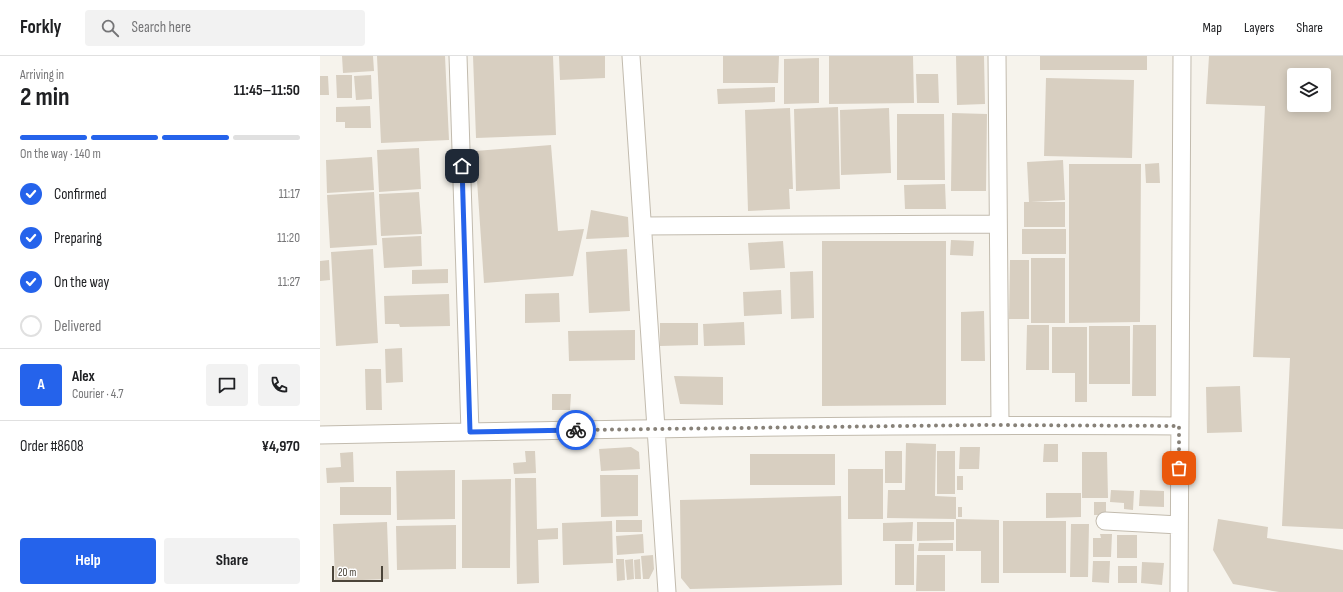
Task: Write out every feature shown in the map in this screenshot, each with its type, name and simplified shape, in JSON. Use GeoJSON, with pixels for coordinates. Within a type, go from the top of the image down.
{"type":"FeatureCollection","features":[{"type":"Feature","properties":{"kind":"street"},"geometry":{"type":"LineString","coordinates":[[458,56],[470,432]]}},
{"type":"Feature","properties":{"kind":"street"},"geometry":{"type":"LineString","coordinates":[[631,56],[667,592]]}},
{"type":"Feature","properties":{"kind":"street"},"geometry":{"type":"LineString","coordinates":[[997,56],[997,224],[1000,424]]}},
{"type":"Feature","properties":{"kind":"street"},"geometry":{"type":"LineString","coordinates":[[1179,592],[1182,56]]}},
{"type":"Feature","properties":{"kind":"street"},"geometry":{"type":"LineString","coordinates":[[643,226],[997,224]]}},
{"type":"Feature","properties":{"kind":"street"},"geometry":{"type":"LineString","coordinates":[[320,435],[656,428],[1000,424],[1179,426]]}},
{"type":"Feature","properties":{"kind":"street"},"geometry":{"type":"LineString","coordinates":[[1105,521],[1179,524]]}},
{"type":"Feature","properties":{"kind":"building"},"geometry":{"type":"Polygon","coordinates":[[[342,56],[373,56],[374,71],[343,73],[342,56]]]}},
{"type":"Feature","properties":{"kind":"building"},"geometry":{"type":"Polygon","coordinates":[[[377,56],[445,56],[449,140],[381,143],[377,56]]]}},
{"type":"Feature","properties":{"kind":"building"},"geometry":{"type":"Polygon","coordinates":[[[473,56],[553,56],[556,135],[476,138],[473,56]]]}},
{"type":"Feature","properties":{"kind":"building"},"geometry":{"type":"Polygon","coordinates":[[[559,56],[605,56],[605,78],[560,80],[559,56]]]}},
{"type":"Feature","properties":{"kind":"building"},"geometry":{"type":"Polygon","coordinates":[[[723,56],[779,56],[778,83],[723,83],[723,56]]]}},
{"type":"Feature","properties":{"kind":"building"},"geometry":{"type":"Polygon","coordinates":[[[829,56],[913,56],[914,103],[829,104],[829,56]]]}},
{"type":"Feature","properties":{"kind":"building"},"geometry":{"type":"Polygon","coordinates":[[[956,56],[984,56],[985,104],[957,105],[956,56]]]}},
{"type":"Feature","properties":{"kind":"building"},"geometry":{"type":"Polygon","coordinates":[[[1040,56],[1147,56],[1147,70],[1040,70],[1040,56]]]}},
{"type":"Feature","properties":{"kind":"building"},"geometry":{"type":"Polygon","coordinates":[[[1209,56],[1343,56],[1343,529],[1282,526],[1290,358],[1253,357],[1265,106],[1206,104],[1209,56]]]}},
{"type":"Feature","properties":{"kind":"building"},"geometry":{"type":"Polygon","coordinates":[[[819,58],[819,103],[784,104],[784,59],[819,58]]]}},
{"type":"Feature","properties":{"kind":"building"},"geometry":{"type":"Polygon","coordinates":[[[916,74],[938,74],[939,103],[917,103],[916,74]]]}},
{"type":"Feature","properties":{"kind":"building"},"geometry":{"type":"Polygon","coordinates":[[[336,75],[352,75],[352,98],[337,98],[336,75]]]}},
{"type":"Feature","properties":{"kind":"building"},"geometry":{"type":"Polygon","coordinates":[[[371,75],[372,99],[356,100],[354,76],[371,75]]]}},
{"type":"Feature","properties":{"kind":"building"},"geometry":{"type":"Polygon","coordinates":[[[320,76],[328,76],[329,95],[320,95],[320,76]]]}},
{"type":"Feature","properties":{"kind":"building"},"geometry":{"type":"Polygon","coordinates":[[[1046,78],[1134,80],[1132,158],[1044,156],[1046,78]]]}},
{"type":"Feature","properties":{"kind":"building"},"geometry":{"type":"Polygon","coordinates":[[[775,87],[775,102],[718,104],[717,89],[775,87]]]}},
{"type":"Feature","properties":{"kind":"building"},"geometry":{"type":"Polygon","coordinates":[[[370,106],[371,128],[345,128],[345,122],[336,122],[336,107],[370,106]]]}},
{"type":"Feature","properties":{"kind":"building"},"geometry":{"type":"Polygon","coordinates":[[[838,107],[840,189],[796,191],[794,109],[838,107]]]}},
{"type":"Feature","properties":{"kind":"building"},"geometry":{"type":"Polygon","coordinates":[[[790,108],[793,189],[789,189],[790,209],[748,211],[745,110],[790,108]]]}},
{"type":"Feature","properties":{"kind":"building"},"geometry":{"type":"Polygon","coordinates":[[[889,108],[891,173],[841,175],[840,110],[889,108]]]}},
{"type":"Feature","properties":{"kind":"building"},"geometry":{"type":"Polygon","coordinates":[[[952,113],[987,114],[986,191],[951,191],[952,113]]]}},
{"type":"Feature","properties":{"kind":"building"},"geometry":{"type":"Polygon","coordinates":[[[897,114],[944,114],[945,180],[897,180],[897,114]]]}},
{"type":"Feature","properties":{"kind":"building"},"geometry":{"type":"Polygon","coordinates":[[[551,145],[558,231],[584,229],[573,276],[484,283],[475,151],[551,145]]]}},
{"type":"Feature","properties":{"kind":"building"},"geometry":{"type":"Polygon","coordinates":[[[419,148],[421,189],[379,192],[377,150],[419,148]]]}},
{"type":"Feature","properties":{"kind":"building"},"geometry":{"type":"Polygon","coordinates":[[[372,157],[374,190],[327,193],[326,160],[372,157]]]}},
{"type":"Feature","properties":{"kind":"building"},"geometry":{"type":"Polygon","coordinates":[[[1063,160],[1065,200],[1031,202],[1065,202],[1065,227],[1024,227],[1024,202],[1029,202],[1027,162],[1063,160]]]}},
{"type":"Feature","properties":{"kind":"building"},"geometry":{"type":"Polygon","coordinates":[[[1159,163],[1160,183],[1146,183],[1145,164],[1159,163]]]}},
{"type":"Feature","properties":{"kind":"building"},"geometry":{"type":"Polygon","coordinates":[[[1069,164],[1141,164],[1140,322],[1069,323],[1069,164]]]}},
{"type":"Feature","properties":{"kind":"building"},"geometry":{"type":"Polygon","coordinates":[[[945,184],[946,209],[905,209],[904,185],[945,184]]]}},
{"type":"Feature","properties":{"kind":"building"},"geometry":{"type":"Polygon","coordinates":[[[374,192],[377,245],[330,248],[327,195],[374,192]]]}},
{"type":"Feature","properties":{"kind":"building"},"geometry":{"type":"Polygon","coordinates":[[[419,192],[422,234],[381,236],[379,194],[419,192]]]}},
{"type":"Feature","properties":{"kind":"building"},"geometry":{"type":"Polygon","coordinates":[[[591,210],[628,217],[629,237],[586,239],[591,210]]]}},
{"type":"Feature","properties":{"kind":"building"},"geometry":{"type":"Polygon","coordinates":[[[1022,229],[1066,229],[1066,254],[1022,254],[1022,229]]]}},
{"type":"Feature","properties":{"kind":"building"},"geometry":{"type":"Polygon","coordinates":[[[421,236],[422,266],[384,268],[382,238],[421,236]]]}},
{"type":"Feature","properties":{"kind":"building"},"geometry":{"type":"Polygon","coordinates":[[[951,240],[974,241],[973,256],[950,255],[951,240]]]}},
{"type":"Feature","properties":{"kind":"building"},"geometry":{"type":"Polygon","coordinates":[[[783,241],[785,268],[750,270],[748,243],[783,241]]]}},
{"type":"Feature","properties":{"kind":"building"},"geometry":{"type":"Polygon","coordinates":[[[822,241],[946,241],[946,405],[822,406],[822,241]]]}},
{"type":"Feature","properties":{"kind":"building"},"geometry":{"type":"Polygon","coordinates":[[[373,249],[378,343],[336,346],[331,252],[373,249]]]}},
{"type":"Feature","properties":{"kind":"building"},"geometry":{"type":"Polygon","coordinates":[[[627,249],[630,311],[589,313],[586,252],[627,249]]]}},
{"type":"Feature","properties":{"kind":"building"},"geometry":{"type":"Polygon","coordinates":[[[1031,258],[1065,258],[1065,323],[1031,323],[1031,258]]]}},
{"type":"Feature","properties":{"kind":"building"},"geometry":{"type":"Polygon","coordinates":[[[329,260],[330,280],[320,281],[320,261],[329,260]]]}},
{"type":"Feature","properties":{"kind":"building"},"geometry":{"type":"Polygon","coordinates":[[[1010,260],[1029,260],[1029,319],[1009,319],[1010,260]]]}},
{"type":"Feature","properties":{"kind":"building"},"geometry":{"type":"Polygon","coordinates":[[[448,269],[448,283],[412,284],[412,270],[448,269]]]}},
{"type":"Feature","properties":{"kind":"building"},"geometry":{"type":"Polygon","coordinates":[[[813,271],[814,318],[791,319],[790,272],[813,271]]]}},
{"type":"Feature","properties":{"kind":"building"},"geometry":{"type":"Polygon","coordinates":[[[781,290],[782,314],[744,316],[743,292],[781,290]]]}},
{"type":"Feature","properties":{"kind":"building"},"geometry":{"type":"Polygon","coordinates":[[[559,293],[560,322],[525,323],[525,294],[559,293]]]}},
{"type":"Feature","properties":{"kind":"building"},"geometry":{"type":"Polygon","coordinates":[[[449,294],[450,326],[400,327],[399,324],[385,324],[384,296],[449,294]]]}},
{"type":"Feature","properties":{"kind":"building"},"geometry":{"type":"Polygon","coordinates":[[[984,311],[985,361],[961,361],[961,312],[984,311]]]}},
{"type":"Feature","properties":{"kind":"building"},"geometry":{"type":"Polygon","coordinates":[[[744,322],[745,345],[704,346],[703,324],[744,322]]]}},
{"type":"Feature","properties":{"kind":"building"},"geometry":{"type":"Polygon","coordinates":[[[660,323],[698,323],[698,345],[660,346],[660,323]]]}},
{"type":"Feature","properties":{"kind":"building"},"geometry":{"type":"Polygon","coordinates":[[[1027,325],[1049,325],[1049,370],[1026,370],[1027,325]]]}},
{"type":"Feature","properties":{"kind":"building"},"geometry":{"type":"Polygon","coordinates":[[[1133,325],[1156,325],[1156,396],[1132,396],[1133,325]]]}},
{"type":"Feature","properties":{"kind":"building"},"geometry":{"type":"Polygon","coordinates":[[[1089,326],[1130,326],[1130,384],[1089,384],[1089,326]]]}},
{"type":"Feature","properties":{"kind":"building"},"geometry":{"type":"Polygon","coordinates":[[[1052,327],[1087,327],[1087,402],[1075,402],[1075,373],[1052,373],[1052,327]]]}},
{"type":"Feature","properties":{"kind":"building"},"geometry":{"type":"Polygon","coordinates":[[[635,330],[635,360],[569,361],[568,331],[635,330]]]}},
{"type":"Feature","properties":{"kind":"building"},"geometry":{"type":"Polygon","coordinates":[[[402,348],[403,382],[386,383],[385,349],[402,348]]]}},
{"type":"Feature","properties":{"kind":"building"},"geometry":{"type":"Polygon","coordinates":[[[365,369],[381,369],[382,410],[366,410],[365,369]]]}},
{"type":"Feature","properties":{"kind":"building"},"geometry":{"type":"Polygon","coordinates":[[[674,376],[723,377],[723,405],[680,404],[674,376]]]}},
{"type":"Feature","properties":{"kind":"building"},"geometry":{"type":"Polygon","coordinates":[[[1240,386],[1242,432],[1207,433],[1206,387],[1240,386]]]}},
{"type":"Feature","properties":{"kind":"building"},"geometry":{"type":"Polygon","coordinates":[[[552,394],[571,394],[570,410],[552,410],[552,394]]]}},
{"type":"Feature","properties":{"kind":"building"},"geometry":{"type":"Polygon","coordinates":[[[906,443],[936,444],[935,496],[956,497],[956,519],[887,518],[888,490],[905,490],[906,443]]]}},
{"type":"Feature","properties":{"kind":"building"},"geometry":{"type":"Polygon","coordinates":[[[1044,444],[1058,444],[1058,462],[1043,462],[1044,444]]]}},
{"type":"Feature","properties":{"kind":"building"},"geometry":{"type":"Polygon","coordinates":[[[631,447],[639,452],[640,469],[601,471],[599,449],[631,447]]]}},
{"type":"Feature","properties":{"kind":"building"},"geometry":{"type":"Polygon","coordinates":[[[960,447],[980,447],[979,469],[959,469],[960,447]]]}},
{"type":"Feature","properties":{"kind":"building"},"geometry":{"type":"Polygon","coordinates":[[[525,451],[535,451],[536,473],[514,474],[513,463],[526,462],[525,451]]]}},
{"type":"Feature","properties":{"kind":"building"},"geometry":{"type":"Polygon","coordinates":[[[885,451],[902,451],[902,483],[885,483],[885,451]]]}},
{"type":"Feature","properties":{"kind":"building"},"geometry":{"type":"Polygon","coordinates":[[[937,451],[955,451],[955,494],[937,494],[937,451]]]}},
{"type":"Feature","properties":{"kind":"building"},"geometry":{"type":"Polygon","coordinates":[[[353,452],[354,482],[327,483],[326,468],[341,467],[340,453],[353,452]]]}},
{"type":"Feature","properties":{"kind":"building"},"geometry":{"type":"Polygon","coordinates":[[[1082,452],[1107,452],[1108,498],[1082,498],[1082,452]]]}},
{"type":"Feature","properties":{"kind":"building"},"geometry":{"type":"Polygon","coordinates":[[[750,454],[835,454],[835,485],[750,485],[750,454]]]}},
{"type":"Feature","properties":{"kind":"building"},"geometry":{"type":"Polygon","coordinates":[[[848,469],[883,469],[883,519],[848,519],[848,469]]]}},
{"type":"Feature","properties":{"kind":"building"},"geometry":{"type":"Polygon","coordinates":[[[455,470],[455,519],[397,520],[396,471],[455,470]]]}},
{"type":"Feature","properties":{"kind":"building"},"geometry":{"type":"Polygon","coordinates":[[[600,475],[638,475],[638,516],[601,517],[600,475]]]}},
{"type":"Feature","properties":{"kind":"building"},"geometry":{"type":"Polygon","coordinates":[[[957,476],[963,476],[963,490],[957,490],[957,476]]]}},
{"type":"Feature","properties":{"kind":"building"},"geometry":{"type":"Polygon","coordinates":[[[515,478],[536,478],[537,529],[558,528],[558,539],[538,540],[539,583],[517,584],[515,478]]]}},
{"type":"Feature","properties":{"kind":"building"},"geometry":{"type":"Polygon","coordinates":[[[511,479],[510,568],[462,568],[462,480],[511,479]]]}},
{"type":"Feature","properties":{"kind":"building"},"geometry":{"type":"Polygon","coordinates":[[[340,487],[391,487],[391,515],[340,515],[340,487]]]}},
{"type":"Feature","properties":{"kind":"building"},"geometry":{"type":"Polygon","coordinates":[[[1111,490],[1134,491],[1133,510],[1124,509],[1124,503],[1110,502],[1111,490]]]}},
{"type":"Feature","properties":{"kind":"building"},"geometry":{"type":"Polygon","coordinates":[[[1140,490],[1164,491],[1164,507],[1139,506],[1140,490]]]}},
{"type":"Feature","properties":{"kind":"building"},"geometry":{"type":"Polygon","coordinates":[[[1046,493],[1081,493],[1081,517],[1046,518],[1046,493]]]}},
{"type":"Feature","properties":{"kind":"building"},"geometry":{"type":"Polygon","coordinates":[[[841,496],[842,585],[690,589],[681,578],[680,500],[841,496]]]}},
{"type":"Feature","properties":{"kind":"building"},"geometry":{"type":"Polygon","coordinates":[[[1094,502],[1106,502],[1106,515],[1094,515],[1094,502]]]}},
{"type":"Feature","properties":{"kind":"building"},"geometry":{"type":"Polygon","coordinates":[[[958,507],[962,507],[962,517],[958,517],[958,507]]]}},
{"type":"Feature","properties":{"kind":"building"},"geometry":{"type":"Polygon","coordinates":[[[956,519],[999,520],[999,583],[981,583],[981,551],[956,551],[956,519]]]}},
{"type":"Feature","properties":{"kind":"building"},"geometry":{"type":"Polygon","coordinates":[[[1218,519],[1268,527],[1267,538],[1343,550],[1343,592],[1279,592],[1233,584],[1213,550],[1218,519]]]}},
{"type":"Feature","properties":{"kind":"building"},"geometry":{"type":"Polygon","coordinates":[[[616,520],[642,520],[642,532],[616,532],[616,520]]]}},
{"type":"Feature","properties":{"kind":"building"},"geometry":{"type":"Polygon","coordinates":[[[612,521],[613,563],[563,565],[562,523],[612,521]]]}},
{"type":"Feature","properties":{"kind":"building"},"geometry":{"type":"Polygon","coordinates":[[[1003,521],[1066,521],[1066,573],[1003,573],[1003,521]]]}},
{"type":"Feature","properties":{"kind":"building"},"geometry":{"type":"Polygon","coordinates":[[[387,522],[389,579],[335,581],[333,524],[387,522]]]}},
{"type":"Feature","properties":{"kind":"building"},"geometry":{"type":"Polygon","coordinates":[[[913,522],[912,541],[883,541],[883,523],[913,522]]]}},
{"type":"Feature","properties":{"kind":"building"},"geometry":{"type":"Polygon","coordinates":[[[917,522],[954,522],[954,540],[917,541],[917,522]]]}},
{"type":"Feature","properties":{"kind":"building"},"geometry":{"type":"Polygon","coordinates":[[[1071,524],[1089,524],[1088,577],[1070,577],[1071,524]]]}},
{"type":"Feature","properties":{"kind":"building"},"geometry":{"type":"Polygon","coordinates":[[[456,525],[456,569],[397,570],[396,526],[456,525]]]}},
{"type":"Feature","properties":{"kind":"building"},"geometry":{"type":"Polygon","coordinates":[[[643,534],[644,553],[617,555],[616,536],[643,534]]]}},
{"type":"Feature","properties":{"kind":"building"},"geometry":{"type":"Polygon","coordinates":[[[1100,534],[1112,534],[1111,557],[1093,557],[1093,538],[1101,538],[1100,534]]]}},
{"type":"Feature","properties":{"kind":"building"},"geometry":{"type":"Polygon","coordinates":[[[1117,535],[1137,535],[1137,558],[1117,558],[1117,535]]]}},
{"type":"Feature","properties":{"kind":"building"},"geometry":{"type":"Polygon","coordinates":[[[919,543],[953,543],[953,551],[918,551],[919,543]]]}},
{"type":"Feature","properties":{"kind":"building"},"geometry":{"type":"Polygon","coordinates":[[[895,544],[914,544],[914,585],[895,585],[895,544]]]}},
{"type":"Feature","properties":{"kind":"building"},"geometry":{"type":"Polygon","coordinates":[[[653,555],[654,569],[649,579],[643,579],[641,556],[653,555]]]}},
{"type":"Feature","properties":{"kind":"building"},"geometry":{"type":"Polygon","coordinates":[[[917,555],[945,555],[945,591],[916,591],[917,555]]]}},
{"type":"Feature","properties":{"kind":"building"},"geometry":{"type":"Polygon","coordinates":[[[616,559],[624,559],[625,580],[617,581],[616,559]]]}},
{"type":"Feature","properties":{"kind":"building"},"geometry":{"type":"Polygon","coordinates":[[[633,559],[634,579],[627,580],[625,560],[633,559]]]}},
{"type":"Feature","properties":{"kind":"building"},"geometry":{"type":"Polygon","coordinates":[[[640,559],[641,579],[635,579],[634,560],[640,559]]]}},
{"type":"Feature","properties":{"kind":"building"},"geometry":{"type":"Polygon","coordinates":[[[1093,561],[1110,561],[1109,583],[1092,582],[1093,561]]]}},
{"type":"Feature","properties":{"kind":"building"},"geometry":{"type":"Polygon","coordinates":[[[1142,562],[1164,563],[1162,585],[1141,583],[1142,562]]]}},
{"type":"Feature","properties":{"kind":"building"},"geometry":{"type":"Polygon","coordinates":[[[1118,566],[1137,566],[1137,583],[1118,583],[1118,566]]]}},
{"type":"Feature","properties":{"kind":"way so far"},"geometry":{"type":"LineString","coordinates":[[576,430],[984,425],[1179,426],[1179,468]]}},
{"type":"Feature","properties":{"kind":"route"},"geometry":{"type":"LineString","coordinates":[[462,166],[470,432],[576,430]]}}]}
